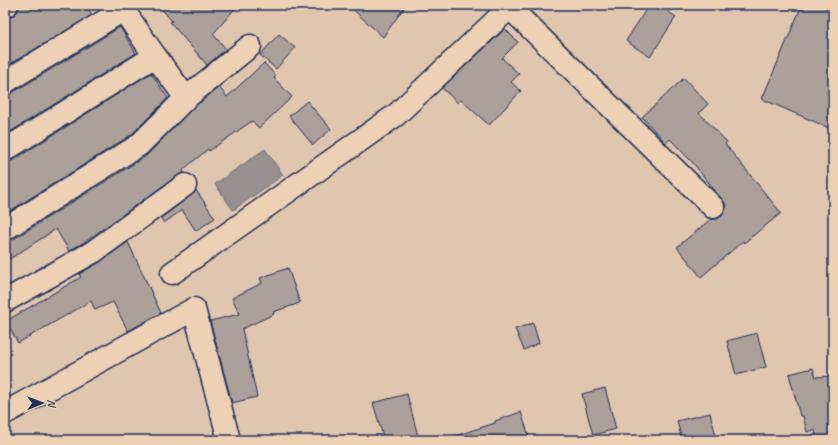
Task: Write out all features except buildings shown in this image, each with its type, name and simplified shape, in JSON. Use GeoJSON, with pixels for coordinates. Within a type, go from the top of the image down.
{"type":"FeatureCollection","features":[{"type":"Feature","properties":{"kind":"street"},"geometry":{"type":"LineString","coordinates":[[172,274],[396,115],[508,6],[713,207]]}},
{"type":"Feature","properties":{"kind":"street"},"geometry":{"type":"LineString","coordinates":[[5,82],[122,8],[154,56],[186,98]]}},
{"type":"Feature","properties":{"kind":"street"},"geometry":{"type":"LineString","coordinates":[[5,229],[139,145],[186,98],[250,46]]}},
{"type":"Feature","properties":{"kind":"street"},"geometry":{"type":"LineString","coordinates":[[5,150],[154,56]]}},
{"type":"Feature","properties":{"kind":"street"},"geometry":{"type":"LineString","coordinates":[[5,301],[93,252],[185,185]]}},
{"type":"Feature","properties":{"kind":"street"},"geometry":{"type":"LineString","coordinates":[[5,413],[194,309],[229,440]]}},
{"type":"Feature","properties":{"kind":"shaded area"},"geometry":{"type":"Polygon","coordinates":[[[265,149],[283,175],[233,210],[215,184],[265,149]]]}}]}
